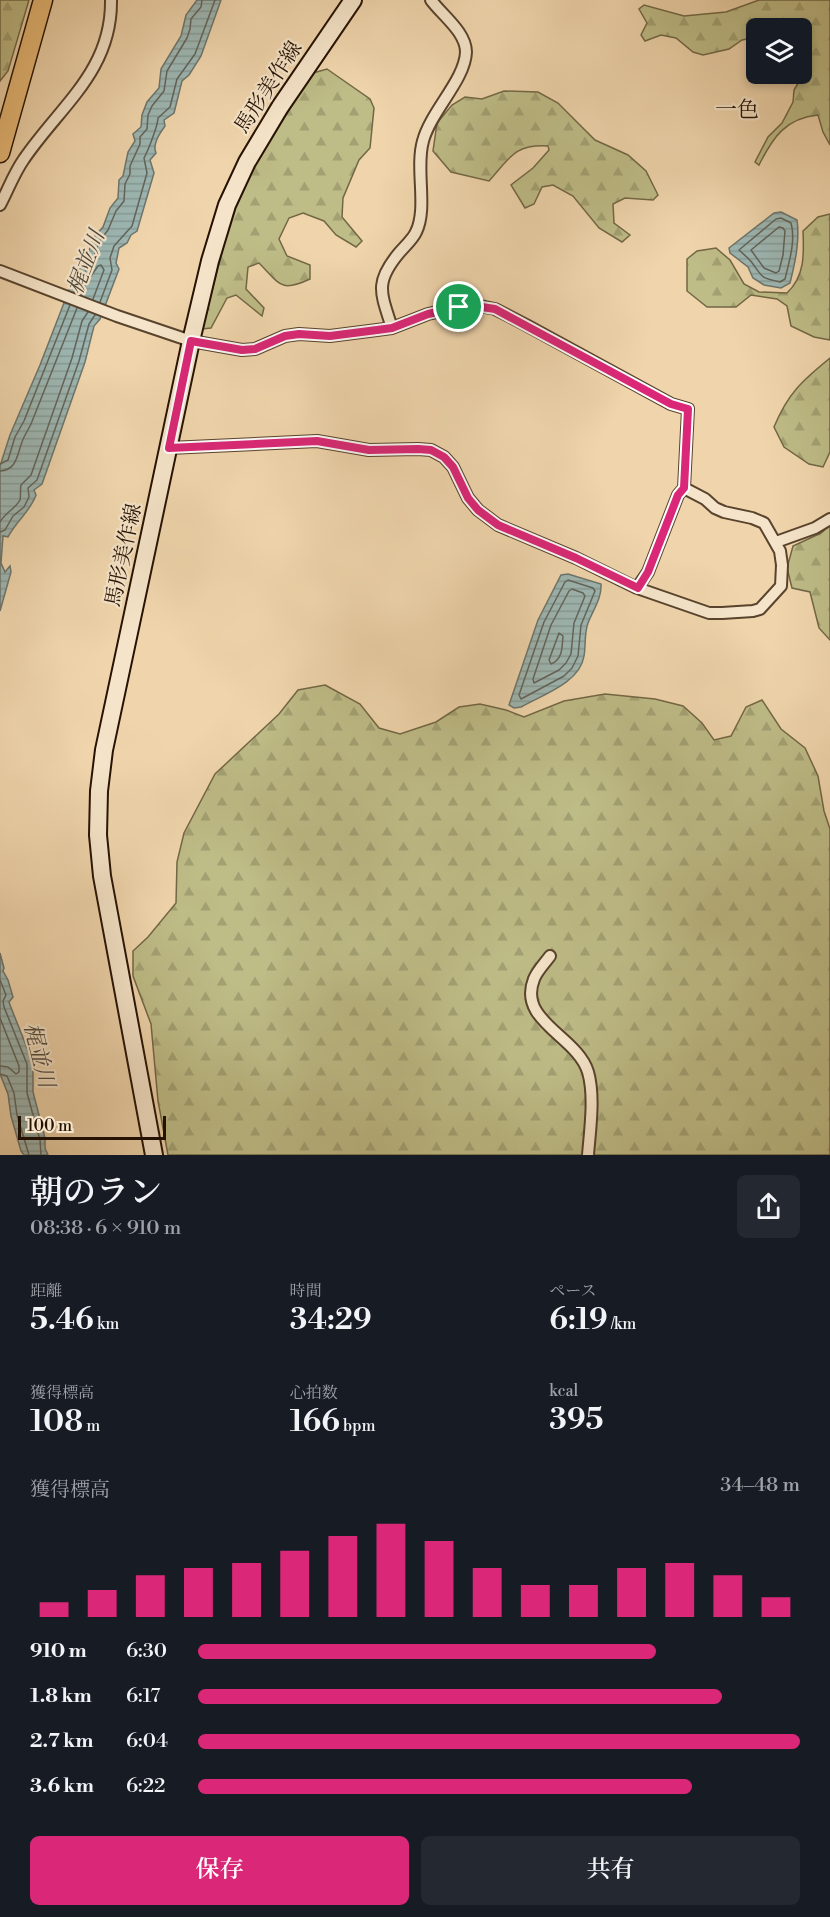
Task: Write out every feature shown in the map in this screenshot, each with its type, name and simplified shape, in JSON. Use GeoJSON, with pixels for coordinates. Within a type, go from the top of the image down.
{"type":"FeatureCollection","features":[{"type":"Feature","properties":{"kind":"main road"},"geometry":{"type":"LineString","coordinates":[[0,153],[43,0]]}},
{"type":"Feature","properties":{"kind":"main road","name":"馬形美作線"},"geometry":{"type":"LineString","coordinates":[[154,1155],[111,927],[98,835],[99,791],[104,750],[191,341],[210,261],[227,205],[247,162],[280,107],[353,0]]}},
{"type":"Feature","properties":{"kind":"street"},"geometry":{"type":"LineString","coordinates":[[0,205],[22,161],[67,107],[99,58],[107,36],[111,0]]}},
{"type":"Feature","properties":{"kind":"street"},"geometry":{"type":"LineString","coordinates":[[392,328],[382,296],[381,284],[389,264],[416,233],[420,219],[422,142],[434,113],[461,73],[466,51],[458,31],[431,0]]}},
{"type":"Feature","properties":{"kind":"street"},"geometry":{"type":"LineString","coordinates":[[0,271],[58,291],[117,316],[191,341],[249,350],[285,336],[299,334],[330,336],[392,328],[411,319],[469,305],[495,309],[671,404],[688,409],[684,488],[678,495],[648,572],[638,588]]}},
{"type":"Feature","properties":{"kind":"street"},"geometry":{"type":"LineString","coordinates":[[169,448],[317,441],[369,450],[431,450],[444,457],[453,467],[468,498],[478,510],[498,525],[576,558],[638,588],[709,613],[760,609],[780,586],[782,565],[776,542],[764,523],[724,512],[684,488]]}},
{"type":"Feature","properties":{"kind":"street"},"geometry":{"type":"LineString","coordinates":[[776,542],[814,528],[830,519]]}},
{"type":"Feature","properties":{"kind":"street"},"geometry":{"type":"LineString","coordinates":[[550,956],[534,978],[531,1001],[536,1013],[570,1045],[588,1071],[591,1107],[588,1155]]}},
{"type":"Feature","properties":{"kind":"green space"},"geometry":{"type":"Polygon","coordinates":[[[0,0],[29,0],[8,71],[0,81],[0,0]]]}},
{"type":"Feature","properties":{"kind":"green space"},"geometry":{"type":"Polygon","coordinates":[[[759,0],[830,0],[830,145],[818,115],[807,117],[797,120],[782,131],[775,138],[759,165],[755,162],[768,137],[782,123],[793,102],[794,90],[798,84],[812,84],[812,18],[746,18],[746,39],[729,49],[703,55],[693,52],[676,38],[661,35],[645,41],[641,35],[647,23],[639,9],[644,5],[684,16],[726,12],[759,0]]]}},
{"type":"Feature","properties":{"kind":"green space"},"geometry":{"type":"Polygon","coordinates":[[[327,69],[370,99],[374,108],[370,148],[359,160],[343,198],[342,217],[362,241],[356,247],[336,235],[324,221],[303,213],[289,218],[279,239],[287,256],[310,265],[310,279],[286,286],[276,281],[259,263],[248,267],[246,289],[264,308],[262,316],[236,295],[227,298],[211,328],[202,329],[234,206],[265,146],[313,73],[327,69]]]}},
{"type":"Feature","properties":{"kind":"green space"},"geometry":{"type":"Polygon","coordinates":[[[504,91],[538,92],[558,103],[595,140],[628,155],[646,171],[658,195],[653,200],[625,198],[613,204],[614,223],[630,235],[622,242],[599,228],[573,196],[553,185],[542,187],[534,204],[525,208],[511,185],[533,168],[549,150],[548,146],[527,147],[520,150],[508,159],[489,181],[451,172],[433,151],[437,123],[452,105],[465,97],[482,99],[504,91]]]}},
{"type":"Feature","properties":{"kind":"green space"},"geometry":{"type":"Polygon","coordinates":[[[830,214],[830,340],[814,337],[791,326],[787,306],[777,299],[751,295],[736,307],[707,307],[687,291],[687,259],[697,251],[716,248],[730,260],[744,284],[759,292],[787,293],[800,272],[803,256],[803,231],[818,217],[830,214]]]}},
{"type":"Feature","properties":{"kind":"green space"},"geometry":{"type":"Polygon","coordinates":[[[830,358],[830,452],[823,467],[809,464],[784,447],[774,427],[797,388],[830,358]]]}},
{"type":"Feature","properties":{"kind":"green space"},"geometry":{"type":"Polygon","coordinates":[[[830,525],[830,640],[819,628],[810,592],[792,588],[787,568],[793,546],[821,533],[830,525]]]}},
{"type":"Feature","properties":{"kind":"green space"},"geometry":{"type":"Polygon","coordinates":[[[325,685],[360,704],[379,728],[400,734],[436,722],[459,707],[480,704],[524,717],[564,701],[605,694],[655,699],[683,706],[702,723],[714,740],[731,736],[746,707],[762,700],[781,729],[805,748],[818,776],[824,811],[830,829],[830,1155],[168,1155],[158,1101],[151,1024],[133,976],[133,951],[148,937],[176,903],[177,862],[184,833],[215,774],[279,714],[298,690],[325,685]]]}},
{"type":"Feature","properties":{"kind":"water","name":"梶並川"},"geometry":{"type":"Polygon","coordinates":[[[197,0],[221,0],[201,56],[189,75],[182,81],[174,113],[164,120],[165,126],[156,142],[156,153],[150,160],[154,173],[137,231],[131,235],[127,243],[119,248],[116,263],[119,269],[100,319],[94,326],[85,362],[42,484],[34,490],[36,495],[27,512],[8,537],[3,536],[1,563],[5,572],[10,566],[11,572],[0,611],[0,466],[10,435],[74,277],[86,259],[94,237],[103,227],[110,208],[118,198],[119,180],[123,176],[128,152],[135,141],[133,134],[141,127],[142,115],[147,102],[159,88],[161,69],[181,36],[186,15],[197,0]]]}},
{"type":"Feature","properties":{"kind":"water"},"geometry":{"type":"Polygon","coordinates":[[[781,212],[797,220],[798,236],[790,283],[781,288],[764,285],[753,278],[748,267],[730,253],[729,248],[774,213],[781,212]]]}},
{"type":"Feature","properties":{"kind":"water"},"geometry":{"type":"Polygon","coordinates":[[[568,574],[601,584],[599,599],[587,627],[581,665],[568,681],[559,687],[521,707],[514,708],[509,705],[538,620],[561,575],[568,574]]]}},
{"type":"Feature","properties":{"kind":"water"},"geometry":{"type":"Polygon","coordinates":[[[0,953],[3,971],[13,997],[9,1002],[33,1063],[33,1092],[48,1155],[24,1155],[21,1151],[11,1116],[8,1094],[0,1074],[0,953]]]}},
{"type":"Feature","properties":{"kind":"district","name":"一色"},"geometry":{"type":"Point","coordinates":[737,109]}},
{"type":"Feature","properties":{"kind":"route"},"geometry":{"type":"LineString","coordinates":[[469,305],[495,309],[671,404],[688,409],[684,488],[678,495],[648,572],[638,588],[576,558],[498,525],[478,510],[468,498],[453,467],[444,457],[431,450],[369,450],[317,441],[169,448],[191,341],[242,350],[255,349],[285,336],[299,334],[330,336],[392,328],[411,319],[459,307],[469,305]]}}]}
